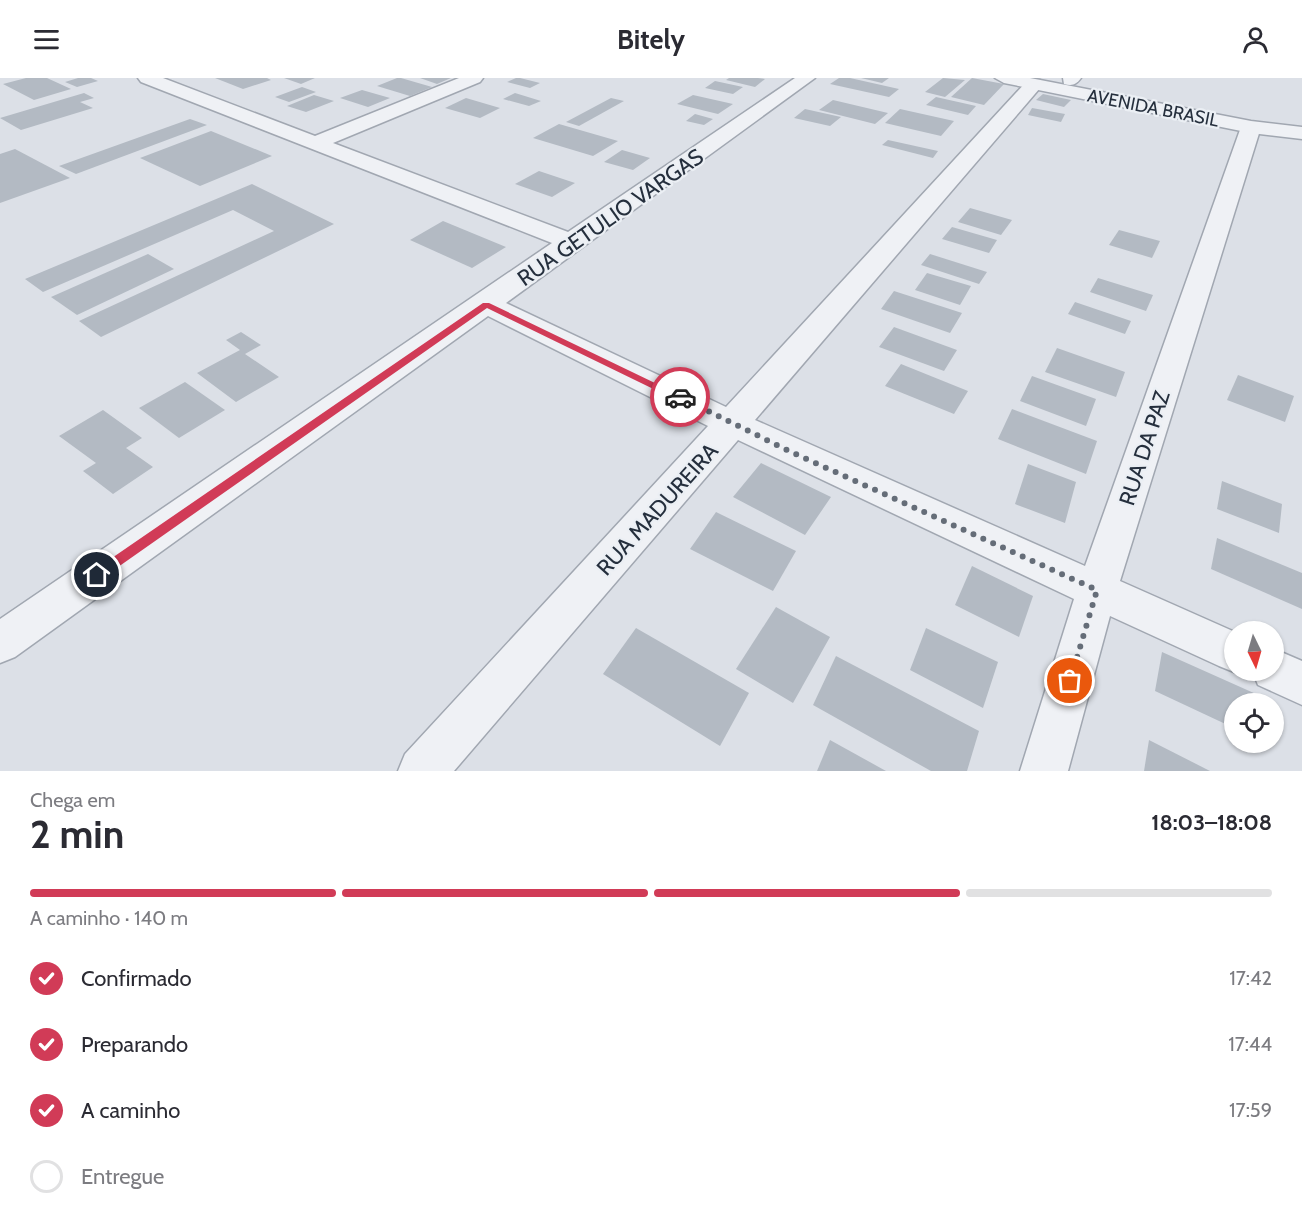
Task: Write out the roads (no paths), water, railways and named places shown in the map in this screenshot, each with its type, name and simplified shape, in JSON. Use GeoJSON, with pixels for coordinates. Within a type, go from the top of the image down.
{"type":"FeatureCollection","features":[{"type":"Feature","properties":{"kind":"street"},"geometry":{"type":"LineString","coordinates":[[315,143],[474,78]]}},
{"type":"Feature","properties":{"kind":"street","name":"RUA GETULIO VARGAS"},"geometry":{"type":"LineString","coordinates":[[0,643],[806,78]]}},
{"type":"Feature","properties":{"kind":"street"},"geometry":{"type":"LineString","coordinates":[[155,79],[573,243]]}},
{"type":"Feature","properties":{"kind":"street","name":"AVENIDA BRASIL"},"geometry":{"type":"LineString","coordinates":[[1047,80],[1253,118],[1302,123]]}},
{"type":"Feature","properties":{"kind":"street","name":"AVENIDA BRASIL"},"geometry":{"type":"LineString","coordinates":[[1047,80],[1251,127],[1302,133]]}},
{"type":"Feature","properties":{"kind":"street","name":"RUA MADUREIRA"},"geometry":{"type":"LineString","coordinates":[[422,771],[733,423],[1047,80]]}},
{"type":"Feature","properties":{"kind":"street","name":"RUA DA PAZ"},"geometry":{"type":"LineString","coordinates":[[1044,771],[1097,590],[1251,127]]}},
{"type":"Feature","properties":{"kind":"street"},"geometry":{"type":"LineString","coordinates":[[486,304],[791,452],[1224,647]]}},
{"type":"Feature","properties":{"kind":"street"},"geometry":{"type":"LineString","coordinates":[[1284,675],[1302,683]]}}]}
